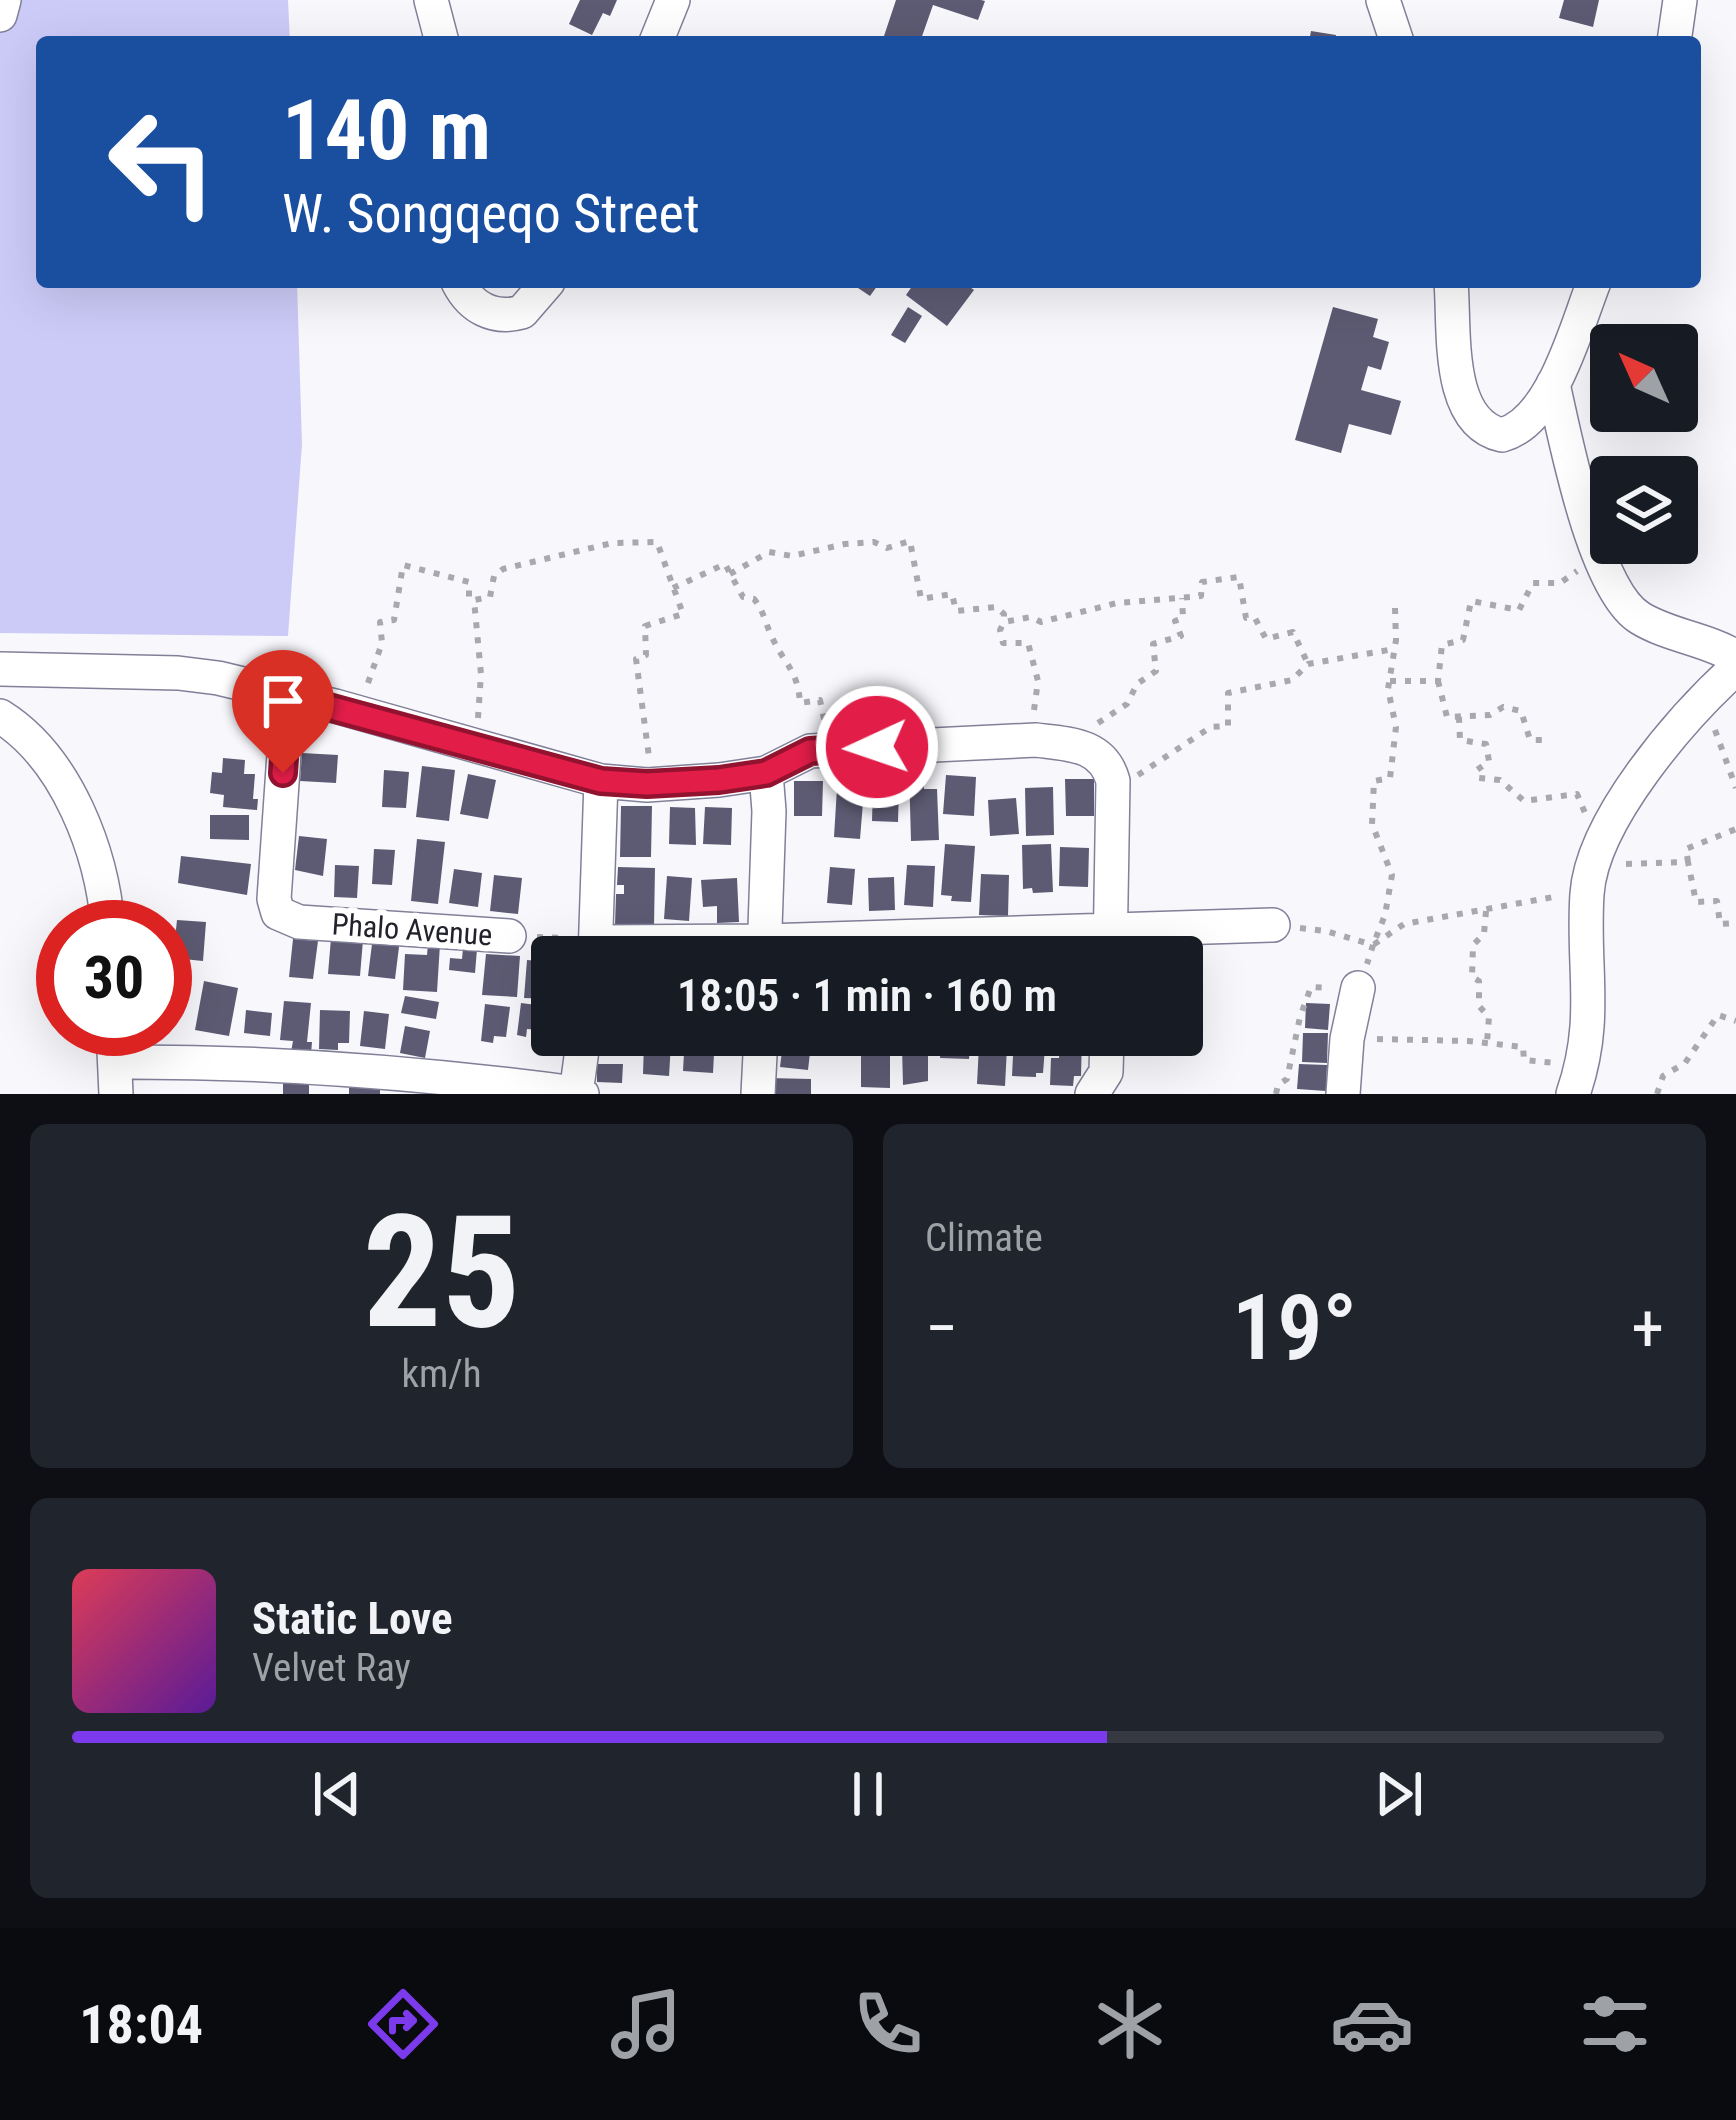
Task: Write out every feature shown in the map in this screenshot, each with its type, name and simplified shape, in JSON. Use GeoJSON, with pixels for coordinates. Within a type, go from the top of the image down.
{"type":"FeatureCollection","features":[{"type":"Feature","properties":{"kind":"street"},"geometry":{"type":"LineString","coordinates":[[0,15],[4,0]]}},
{"type":"Feature","properties":{"kind":"street"},"geometry":{"type":"LineString","coordinates":[[431,0],[440,36]]}},
{"type":"Feature","properties":{"kind":"street"},"geometry":{"type":"LineString","coordinates":[[658,36],[673,0]]}},
{"type":"Feature","properties":{"kind":"street"},"geometry":{"type":"LineString","coordinates":[[1383,0],[1395,36]]}},
{"type":"Feature","properties":{"kind":"street"},"geometry":{"type":"LineString","coordinates":[[1675,36],[1680,0]]}},
{"type":"Feature","properties":{"kind":"street"},"geometry":{"type":"LineString","coordinates":[[463,288],[478,306],[500,315],[522,312],[543,288]]}},
{"type":"Feature","properties":{"kind":"street"},"geometry":{"type":"LineString","coordinates":[[1452,288],[1460,386],[1468,411],[1479,426],[1502,436],[1520,429],[1553,384],[1592,288]]}},
{"type":"Feature","properties":{"kind":"street"},"geometry":{"type":"LineString","coordinates":[[1553,384],[1576,488],[1590,526]]}},
{"type":"Feature","properties":{"kind":"street"},"geometry":{"type":"LineString","coordinates":[[1604,564],[1615,592],[1634,615],[1736,657]]}},
{"type":"Feature","properties":{"kind":"street"},"geometry":{"type":"LineString","coordinates":[[1577,1082],[1588,1032],[1587,896],[1597,847],[1701,703],[1736,668]]}},
{"type":"Feature","properties":{"kind":"street"},"geometry":{"type":"LineString","coordinates":[[0,670],[178,673],[335,706],[601,781],[647,784],[766,773],[810,751],[1036,740],[1101,763],[1110,936]]}},
{"type":"Feature","properties":{"kind":"street","name":"Phalo Avenue"},"geometry":{"type":"LineString","coordinates":[[288,696],[274,899],[282,916],[299,922],[509,936]]}},
{"type":"Feature","properties":{"kind":"street"},"geometry":{"type":"LineString","coordinates":[[0,716],[38,750],[68,796],[101,874],[104,900]]}},
{"type":"Feature","properties":{"kind":"street"},"geometry":{"type":"LineString","coordinates":[[765,936],[766,773]]}},
{"type":"Feature","properties":{"kind":"street"},"geometry":{"type":"LineString","coordinates":[[596,936],[601,781]]}},
{"type":"Feature","properties":{"kind":"street"},"geometry":{"type":"LineString","coordinates":[[1173,936],[1273,925]]}},
{"type":"Feature","properties":{"kind":"street"},"geometry":{"type":"LineString","coordinates":[[1343,1094],[1347,1039],[1358,988]]}},
{"type":"Feature","properties":{"kind":"street"},"geometry":{"type":"LineString","coordinates":[[114,1062],[297,1066],[515,1084],[578,1094],[582,1056]]}},
{"type":"Feature","properties":{"kind":"street"},"geometry":{"type":"LineString","coordinates":[[758,1094],[759,1056]]}},
{"type":"Feature","properties":{"kind":"street"},"geometry":{"type":"LineString","coordinates":[[1092,1094],[1106,1072],[1107,1056]]}},
{"type":"Feature","properties":{"kind":"path"},"geometry":{"type":"LineString","coordinates":[[335,706],[372,681],[382,644],[380,622],[394,620],[403,565],[469,582],[469,598],[474,600],[490,597],[494,576],[503,569],[631,540],[657,542],[683,614],[645,626],[646,656],[636,659],[650,742],[647,784]]}},
{"type":"Feature","properties":{"kind":"path"},"geometry":{"type":"LineString","coordinates":[[730,574],[769,552],[792,556],[845,544],[874,542],[887,548],[910,541],[921,598],[952,594],[956,611],[996,608],[1004,614],[1003,643],[1028,643],[1038,681],[1036,740]]}},
{"type":"Feature","properties":{"kind":"path"},"geometry":{"type":"LineString","coordinates":[[673,588],[725,564],[743,597],[754,599],[764,611],[771,636],[799,679],[800,703],[820,700],[834,750]]}},
{"type":"Feature","properties":{"kind":"path"},"geometry":{"type":"LineString","coordinates":[[1544,740],[1530,740],[1521,710],[1503,707],[1490,715],[1447,717],[1438,681],[1442,645],[1462,640],[1471,601],[1520,610],[1533,583],[1560,583],[1593,564]]}},
{"type":"Feature","properties":{"kind":"path"},"geometry":{"type":"LineString","coordinates":[[1004,622],[1031,617],[1041,622],[1117,603],[1201,596],[1202,582],[1239,577],[1246,618],[1255,618],[1266,639],[1293,632],[1308,664]]}},
{"type":"Feature","properties":{"kind":"path"},"geometry":{"type":"LineString","coordinates":[[1182,597],[1183,617],[1175,621],[1181,636],[1153,644],[1156,671],[1137,684],[1127,704],[1098,724],[1101,763],[1146,774],[1182,743],[1211,727],[1228,726],[1228,693],[1292,680],[1308,664],[1394,649]]}},
{"type":"Feature","properties":{"kind":"path"},"geometry":{"type":"LineString","coordinates":[[474,600],[482,674],[474,747]]}},
{"type":"Feature","properties":{"kind":"path"},"geometry":{"type":"LineString","coordinates":[[1276,1094],[1278,1085],[1287,1079],[1311,987],[1358,988],[1385,915],[1392,875],[1372,824],[1374,781],[1390,778],[1396,727],[1389,681],[1395,608]]}},
{"type":"Feature","properties":{"kind":"path"},"geometry":{"type":"LineString","coordinates":[[1389,681],[1438,681]]}},
{"type":"Feature","properties":{"kind":"path"},"geometry":{"type":"LineString","coordinates":[[1701,703],[1736,788]]}},
{"type":"Feature","properties":{"kind":"path"},"geometry":{"type":"LineString","coordinates":[[1459,717],[1460,740],[1486,744],[1489,761],[1477,770],[1479,778],[1500,781],[1524,801],[1576,794],[1597,847],[1640,866],[1688,862]]}},
{"type":"Feature","properties":{"kind":"path"},"geometry":{"type":"LineString","coordinates":[[1736,829],[1686,849],[1696,902],[1717,902],[1720,924],[1736,922]]}},
{"type":"Feature","properties":{"kind":"path"},"geometry":{"type":"LineString","coordinates":[[1373,945],[1404,924],[1522,900],[1587,896]]}},
{"type":"Feature","properties":{"kind":"path"},"geometry":{"type":"LineString","coordinates":[[1486,910],[1484,934],[1473,945],[1472,976],[1479,981],[1479,1006],[1489,1017],[1487,1042]]}},
{"type":"Feature","properties":{"kind":"path"},"geometry":{"type":"LineString","coordinates":[[1273,925],[1326,931],[1373,945]]}},
{"type":"Feature","properties":{"kind":"path","name":"Phalo Avenue"},"geometry":{"type":"LineString","coordinates":[[509,936],[531,940]]}},
{"type":"Feature","properties":{"kind":"path"},"geometry":{"type":"LineString","coordinates":[[1657,1094],[1663,1076],[1685,1063],[1718,1016],[1736,1021]]}},
{"type":"Feature","properties":{"kind":"path"},"geometry":{"type":"LineString","coordinates":[[1347,1039],[1523,1047],[1524,1060],[1577,1082]]}},
{"type":"Feature","properties":{"kind":"shaded area"},"geometry":{"type":"Polygon","coordinates":[[[0,0],[288,0],[290,36],[36,36],[36,288],[297,288],[302,444],[288,636],[0,633],[0,0]]]}},
{"type":"Feature","properties":{"kind":"building"},"geometry":{"type":"Polygon","coordinates":[[[580,0],[617,0],[610,16],[603,13],[592,35],[569,24],[580,0]]]}},
{"type":"Feature","properties":{"kind":"building"},"geometry":{"type":"Polygon","coordinates":[[[896,0],[985,1],[978,20],[933,5],[922,36],[884,36],[896,0]]]}},
{"type":"Feature","properties":{"kind":"building"},"geometry":{"type":"Polygon","coordinates":[[[1564,0],[1599,0],[1593,27],[1559,18],[1564,0]]]}},
{"type":"Feature","properties":{"kind":"building"},"geometry":{"type":"Polygon","coordinates":[[[911,288],[974,290],[947,326],[906,295],[911,288]]]}},
{"type":"Feature","properties":{"kind":"building"},"geometry":{"type":"Polygon","coordinates":[[[908,307],[922,316],[905,343],[891,335],[908,307]]]}},
{"type":"Feature","properties":{"kind":"building"},"geometry":{"type":"Polygon","coordinates":[[[1333,307],[1378,319],[1373,337],[1389,342],[1381,370],[1368,366],[1361,390],[1401,401],[1391,435],[1349,424],[1341,453],[1295,440],[1333,307]]]}},
{"type":"Feature","properties":{"kind":"building"},"geometry":{"type":"Polygon","coordinates":[[[302,753],[338,755],[336,783],[300,781],[302,753]]]}},
{"type":"Feature","properties":{"kind":"building"},"geometry":{"type":"Polygon","coordinates":[[[223,758],[245,760],[244,774],[255,774],[257,810],[223,807],[224,795],[210,793],[212,772],[222,773],[223,758]]]}},
{"type":"Feature","properties":{"kind":"building"},"geometry":{"type":"Polygon","coordinates":[[[422,766],[455,770],[449,821],[416,817],[422,766]]]}},
{"type":"Feature","properties":{"kind":"building"},"geometry":{"type":"Polygon","coordinates":[[[923,769],[924,789],[937,789],[939,840],[911,841],[909,770],[923,769]]]}},
{"type":"Feature","properties":{"kind":"building"},"geometry":{"type":"Polygon","coordinates":[[[384,770],[409,772],[406,808],[382,807],[384,770]]]}},
{"type":"Feature","properties":{"kind":"building"},"geometry":{"type":"Polygon","coordinates":[[[468,774],[496,780],[488,819],[460,814],[468,774]]]}},
{"type":"Feature","properties":{"kind":"building"},"geometry":{"type":"Polygon","coordinates":[[[946,775],[976,777],[974,816],[943,814],[946,775]]]}},
{"type":"Feature","properties":{"kind":"building"},"geometry":{"type":"Polygon","coordinates":[[[1065,779],[1094,779],[1094,816],[1066,816],[1065,779]]]}},
{"type":"Feature","properties":{"kind":"building"},"geometry":{"type":"Polygon","coordinates":[[[794,781],[823,781],[822,816],[794,816],[794,781]]]}},
{"type":"Feature","properties":{"kind":"building"},"geometry":{"type":"Polygon","coordinates":[[[873,785],[899,786],[898,822],[872,821],[873,785]]]}},
{"type":"Feature","properties":{"kind":"building"},"geometry":{"type":"Polygon","coordinates":[[[1053,787],[1054,835],[1026,836],[1025,788],[1053,787]]]}},
{"type":"Feature","properties":{"kind":"building"},"geometry":{"type":"Polygon","coordinates":[[[837,788],[864,790],[860,839],[834,837],[837,788]]]}},
{"type":"Feature","properties":{"kind":"building"},"geometry":{"type":"Polygon","coordinates":[[[1016,798],[1019,834],[990,836],[988,800],[1016,798]]]}},
{"type":"Feature","properties":{"kind":"building"},"geometry":{"type":"Polygon","coordinates":[[[621,806],[652,806],[651,857],[620,857],[621,806]]]}},
{"type":"Feature","properties":{"kind":"building"},"geometry":{"type":"Polygon","coordinates":[[[670,807],[695,808],[696,845],[669,844],[670,807]]]}},
{"type":"Feature","properties":{"kind":"building"},"geometry":{"type":"Polygon","coordinates":[[[705,807],[732,808],[731,845],[703,844],[705,807]]]}},
{"type":"Feature","properties":{"kind":"building"},"geometry":{"type":"Polygon","coordinates":[[[210,815],[249,815],[249,840],[210,839],[210,815]]]}},
{"type":"Feature","properties":{"kind":"building"},"geometry":{"type":"Polygon","coordinates":[[[299,836],[327,839],[323,876],[295,870],[299,836]]]}},
{"type":"Feature","properties":{"kind":"building"},"geometry":{"type":"Polygon","coordinates":[[[417,839],[445,842],[438,904],[411,901],[417,839]]]}},
{"type":"Feature","properties":{"kind":"building"},"geometry":{"type":"Polygon","coordinates":[[[945,844],[975,846],[971,902],[941,895],[945,844]]]}},
{"type":"Feature","properties":{"kind":"building"},"geometry":{"type":"Polygon","coordinates":[[[1051,844],[1053,892],[1023,889],[1022,845],[1051,844]]]}},
{"type":"Feature","properties":{"kind":"building"},"geometry":{"type":"Polygon","coordinates":[[[1060,847],[1089,848],[1088,887],[1059,886],[1060,847]]]}},
{"type":"Feature","properties":{"kind":"building"},"geometry":{"type":"Polygon","coordinates":[[[374,849],[395,850],[392,885],[372,884],[374,849]]]}},
{"type":"Feature","properties":{"kind":"building"},"geometry":{"type":"Polygon","coordinates":[[[181,856],[251,864],[247,895],[178,883],[181,856]]]}},
{"type":"Feature","properties":{"kind":"building"},"geometry":{"type":"Polygon","coordinates":[[[335,865],[359,866],[357,898],[334,897],[335,865]]]}},
{"type":"Feature","properties":{"kind":"building"},"geometry":{"type":"Polygon","coordinates":[[[907,865],[935,866],[933,907],[904,905],[907,865]]]}},
{"type":"Feature","properties":{"kind":"building"},"geometry":{"type":"Polygon","coordinates":[[[618,867],[655,868],[654,926],[615,925],[616,894],[624,894],[624,885],[617,885],[618,867]]]}},
{"type":"Feature","properties":{"kind":"building"},"geometry":{"type":"Polygon","coordinates":[[[830,867],[855,869],[852,905],[827,903],[830,867]]]}},
{"type":"Feature","properties":{"kind":"building"},"geometry":{"type":"Polygon","coordinates":[[[454,869],[482,873],[478,907],[449,903],[454,869]]]}},
{"type":"Feature","properties":{"kind":"building"},"geometry":{"type":"Polygon","coordinates":[[[981,874],[1009,875],[1008,916],[979,915],[981,874]]]}},
{"type":"Feature","properties":{"kind":"building"},"geometry":{"type":"Polygon","coordinates":[[[494,875],[522,878],[518,914],[490,911],[494,875]]]}},
{"type":"Feature","properties":{"kind":"building"},"geometry":{"type":"Polygon","coordinates":[[[667,876],[692,878],[689,921],[664,919],[667,876]]]}},
{"type":"Feature","properties":{"kind":"building"},"geometry":{"type":"Polygon","coordinates":[[[894,877],[895,910],[869,911],[868,878],[894,877]]]}},
{"type":"Feature","properties":{"kind":"building"},"geometry":{"type":"Polygon","coordinates":[[[737,878],[739,922],[717,923],[717,906],[703,907],[701,880],[737,878]]]}},
{"type":"Feature","properties":{"kind":"building"},"geometry":{"type":"Polygon","coordinates":[[[192,921],[206,922],[203,961],[192,960],[192,921]]]}},
{"type":"Feature","properties":{"kind":"building"},"geometry":{"type":"Polygon","coordinates":[[[373,936],[400,939],[395,979],[368,976],[373,936]]]}},
{"type":"Feature","properties":{"kind":"building"},"geometry":{"type":"Polygon","coordinates":[[[331,938],[363,940],[360,976],[328,974],[331,938]]]}},
{"type":"Feature","properties":{"kind":"building"},"geometry":{"type":"Polygon","coordinates":[[[293,939],[318,941],[313,979],[289,977],[293,939]]]}},
{"type":"Feature","properties":{"kind":"building"},"geometry":{"type":"Polygon","coordinates":[[[428,944],[440,944],[437,992],[403,990],[405,954],[427,955],[428,944]]]}},
{"type":"Feature","properties":{"kind":"building"},"geometry":{"type":"Polygon","coordinates":[[[463,948],[477,949],[475,973],[449,970],[450,958],[462,959],[463,948]]]}},
{"type":"Feature","properties":{"kind":"building"},"geometry":{"type":"Polygon","coordinates":[[[486,954],[520,956],[517,997],[482,995],[486,954]]]}},
{"type":"Feature","properties":{"kind":"building"},"geometry":{"type":"Polygon","coordinates":[[[527,960],[531,960],[531,998],[524,998],[527,960]]]}},
{"type":"Feature","properties":{"kind":"building"},"geometry":{"type":"Polygon","coordinates":[[[204,981],[238,988],[229,1036],[195,1030],[204,981]]]}},
{"type":"Feature","properties":{"kind":"building"},"geometry":{"type":"Polygon","coordinates":[[[405,996],[439,1002],[436,1019],[401,1013],[405,996]]]}},
{"type":"Feature","properties":{"kind":"building"},"geometry":{"type":"Polygon","coordinates":[[[284,1001],[311,1003],[307,1042],[312,1042],[311,1054],[291,1052],[293,1041],[280,1040],[284,1001]]]}},
{"type":"Feature","properties":{"kind":"building"},"geometry":{"type":"Polygon","coordinates":[[[521,1003],[531,1004],[531,1029],[526,1037],[517,1035],[521,1003]]]}},
{"type":"Feature","properties":{"kind":"building"},"geometry":{"type":"Polygon","coordinates":[[[1306,1003],[1330,1004],[1328,1030],[1305,1028],[1306,1003]]]}},
{"type":"Feature","properties":{"kind":"building"},"geometry":{"type":"Polygon","coordinates":[[[485,1004],[510,1007],[506,1037],[494,1036],[493,1043],[481,1041],[485,1004]]]}},
{"type":"Feature","properties":{"kind":"building"},"geometry":{"type":"Polygon","coordinates":[[[246,1010],[272,1013],[270,1036],[244,1033],[246,1010]]]}},
{"type":"Feature","properties":{"kind":"building"},"geometry":{"type":"Polygon","coordinates":[[[320,1010],[350,1011],[349,1043],[338,1043],[338,1050],[319,1049],[320,1010]]]}},
{"type":"Feature","properties":{"kind":"building"},"geometry":{"type":"Polygon","coordinates":[[[364,1011],[389,1014],[385,1049],[360,1046],[364,1011]]]}},
{"type":"Feature","properties":{"kind":"building"},"geometry":{"type":"Polygon","coordinates":[[[405,1026],[430,1031],[425,1058],[400,1053],[405,1026]]]}},
{"type":"Feature","properties":{"kind":"building"},"geometry":{"type":"Polygon","coordinates":[[[1303,1033],[1328,1033],[1327,1063],[1302,1062],[1303,1033]]]}},
{"type":"Feature","properties":{"kind":"building"},"geometry":{"type":"Polygon","coordinates":[[[644,1056],[670,1056],[669,1076],[643,1074],[644,1056]]]}},
{"type":"Feature","properties":{"kind":"building"},"geometry":{"type":"Polygon","coordinates":[[[684,1056],[714,1056],[713,1073],[683,1071],[684,1056]]]}},
{"type":"Feature","properties":{"kind":"building"},"geometry":{"type":"Polygon","coordinates":[[[781,1056],[810,1056],[808,1070],[780,1067],[781,1056]]]}},
{"type":"Feature","properties":{"kind":"building"},"geometry":{"type":"Polygon","coordinates":[[[861,1056],[890,1056],[890,1088],[861,1087],[861,1056]]]}},
{"type":"Feature","properties":{"kind":"building"},"geometry":{"type":"Polygon","coordinates":[[[902,1056],[928,1056],[928,1081],[903,1085],[902,1056]]]}},
{"type":"Feature","properties":{"kind":"building"},"geometry":{"type":"Polygon","coordinates":[[[978,1056],[1007,1056],[1005,1086],[977,1084],[978,1056]]]}},
{"type":"Feature","properties":{"kind":"building"},"geometry":{"type":"Polygon","coordinates":[[[1013,1056],[1044,1056],[1043,1073],[1012,1076],[1013,1056]]]}},
{"type":"Feature","properties":{"kind":"building"},"geometry":{"type":"Polygon","coordinates":[[[1081,1056],[1081,1076],[1074,1076],[1073,1086],[1050,1085],[1051,1058],[1081,1056]]]}},
{"type":"Feature","properties":{"kind":"building"},"geometry":{"type":"Polygon","coordinates":[[[597,1064],[623,1064],[622,1083],[597,1082],[597,1064]]]}},
{"type":"Feature","properties":{"kind":"building"},"geometry":{"type":"Polygon","coordinates":[[[1299,1064],[1327,1065],[1326,1091],[1297,1089],[1299,1064]]]}},
{"type":"Feature","properties":{"kind":"building"},"geometry":{"type":"Polygon","coordinates":[[[768,1078],[811,1079],[811,1094],[767,1094],[768,1078]]]}},
{"type":"Feature","properties":{"kind":"building"},"geometry":{"type":"Polygon","coordinates":[[[283,1079],[309,1080],[309,1094],[283,1094],[283,1079]]]}},
{"type":"Feature","properties":{"kind":"building"},"geometry":{"type":"Polygon","coordinates":[[[349,1088],[380,1088],[380,1094],[349,1094],[349,1088]]]}},
{"type":"Feature","properties":{"kind":"route"},"geometry":{"type":"LineString","coordinates":[[283,773],[288,696],[601,781],[686,784],[719,780],[766,773],[810,751],[877,747]]}}]}
